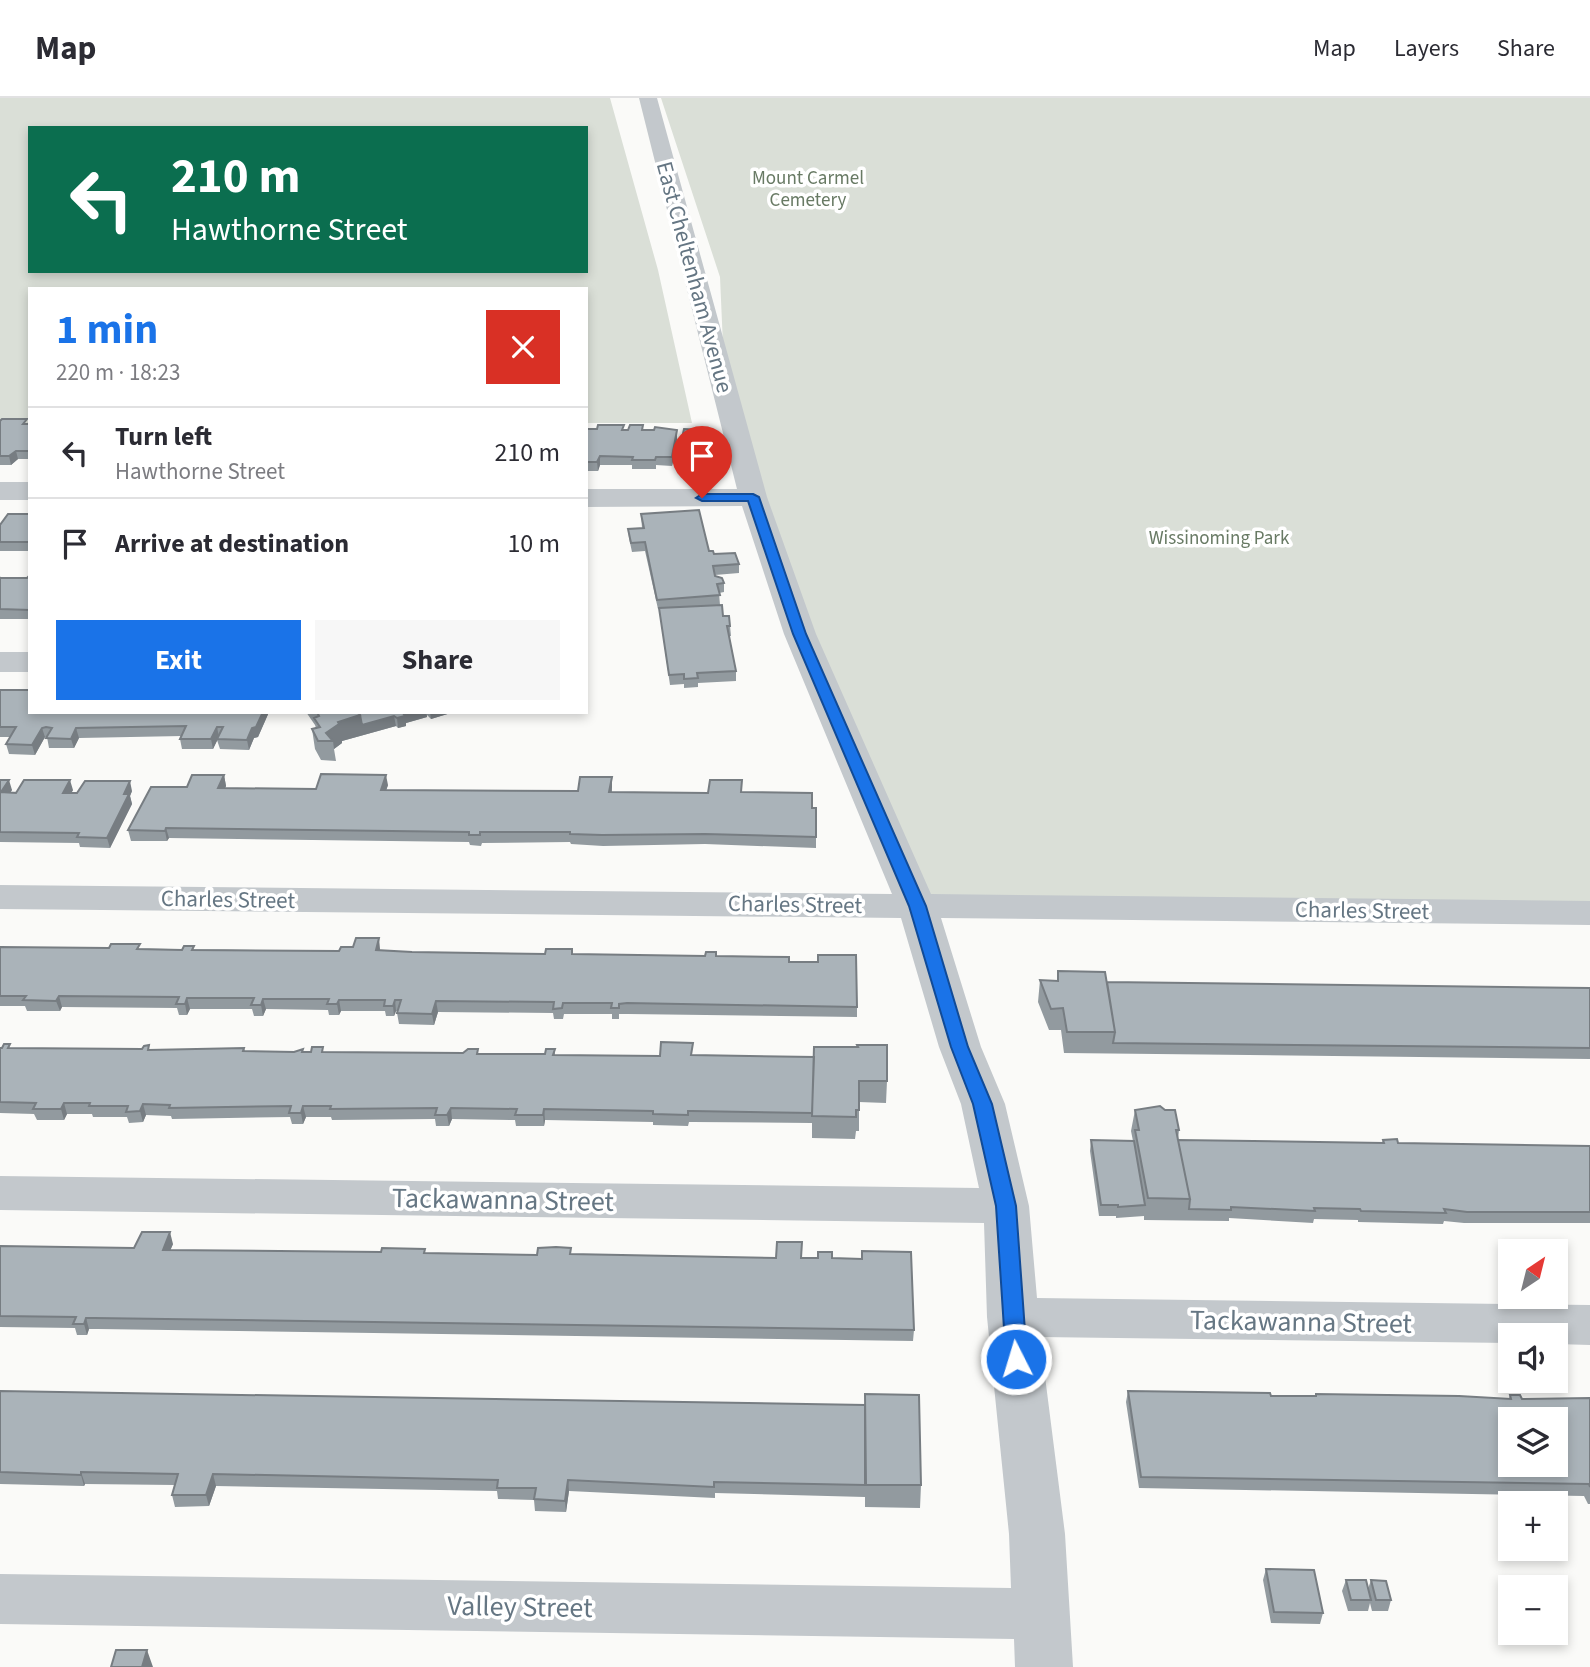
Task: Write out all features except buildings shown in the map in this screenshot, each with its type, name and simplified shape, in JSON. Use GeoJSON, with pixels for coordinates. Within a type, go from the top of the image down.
{"type":"FeatureCollection","features":[{"type":"Feature","properties":{"kind":"street","name":"East Cheltenham Avenue"},"geometry":{"type":"LineString","coordinates":[[648,98],[753,497],[800,634],[918,906],[960,1047],[983,1104],[1006,1206],[1012,1317],[1037,1534],[1042,1640]]}},
{"type":"Feature","properties":{"kind":"street"},"geometry":{"type":"LineString","coordinates":[[0,491],[28,491]]}},
{"type":"Feature","properties":{"kind":"street"},"geometry":{"type":"LineString","coordinates":[[588,498],[753,497]]}},
{"type":"Feature","properties":{"kind":"street"},"geometry":{"type":"LineString","coordinates":[[0,662],[28,662]]}},
{"type":"Feature","properties":{"kind":"street","name":"Charles Street"},"geometry":{"type":"LineString","coordinates":[[0,897],[1590,913]]}},
{"type":"Feature","properties":{"kind":"street","name":"Tackawanna Street"},"geometry":{"type":"LineString","coordinates":[[0,1193],[1006,1206]]}},
{"type":"Feature","properties":{"kind":"street","name":"Tackawanna Street"},"geometry":{"type":"LineString","coordinates":[[1012,1317],[1590,1325]]}},
{"type":"Feature","properties":{"kind":"street","name":"Valley Street"},"geometry":{"type":"LineString","coordinates":[[0,1598],[1042,1640]]}},
{"type":"Feature","properties":{"kind":"green space"},"geometry":{"type":"Polygon","coordinates":[[[0,98],[610,98],[658,270],[692,423],[588,423],[588,287],[28,287],[28,425],[0,425],[0,98]]]}},
{"type":"Feature","properties":{"kind":"green space","name":"Wissinoming Park"},"geometry":{"type":"Polygon","coordinates":[[[661,98],[1590,98],[1590,913],[917,906],[800,634],[725,391],[720,277],[661,98]]]}},
{"type":"Feature","properties":{"kind":"route"},"geometry":{"type":"LineString","coordinates":[[702,498],[753,497],[800,634],[918,906],[960,1047],[983,1104],[1006,1206],[1016,1359]]}},
{"type":"Feature","properties":{"kind":"park label","name":"Mount Carmel Cemetery"},"geometry":{"type":"Point","coordinates":[808,188]}}]}
